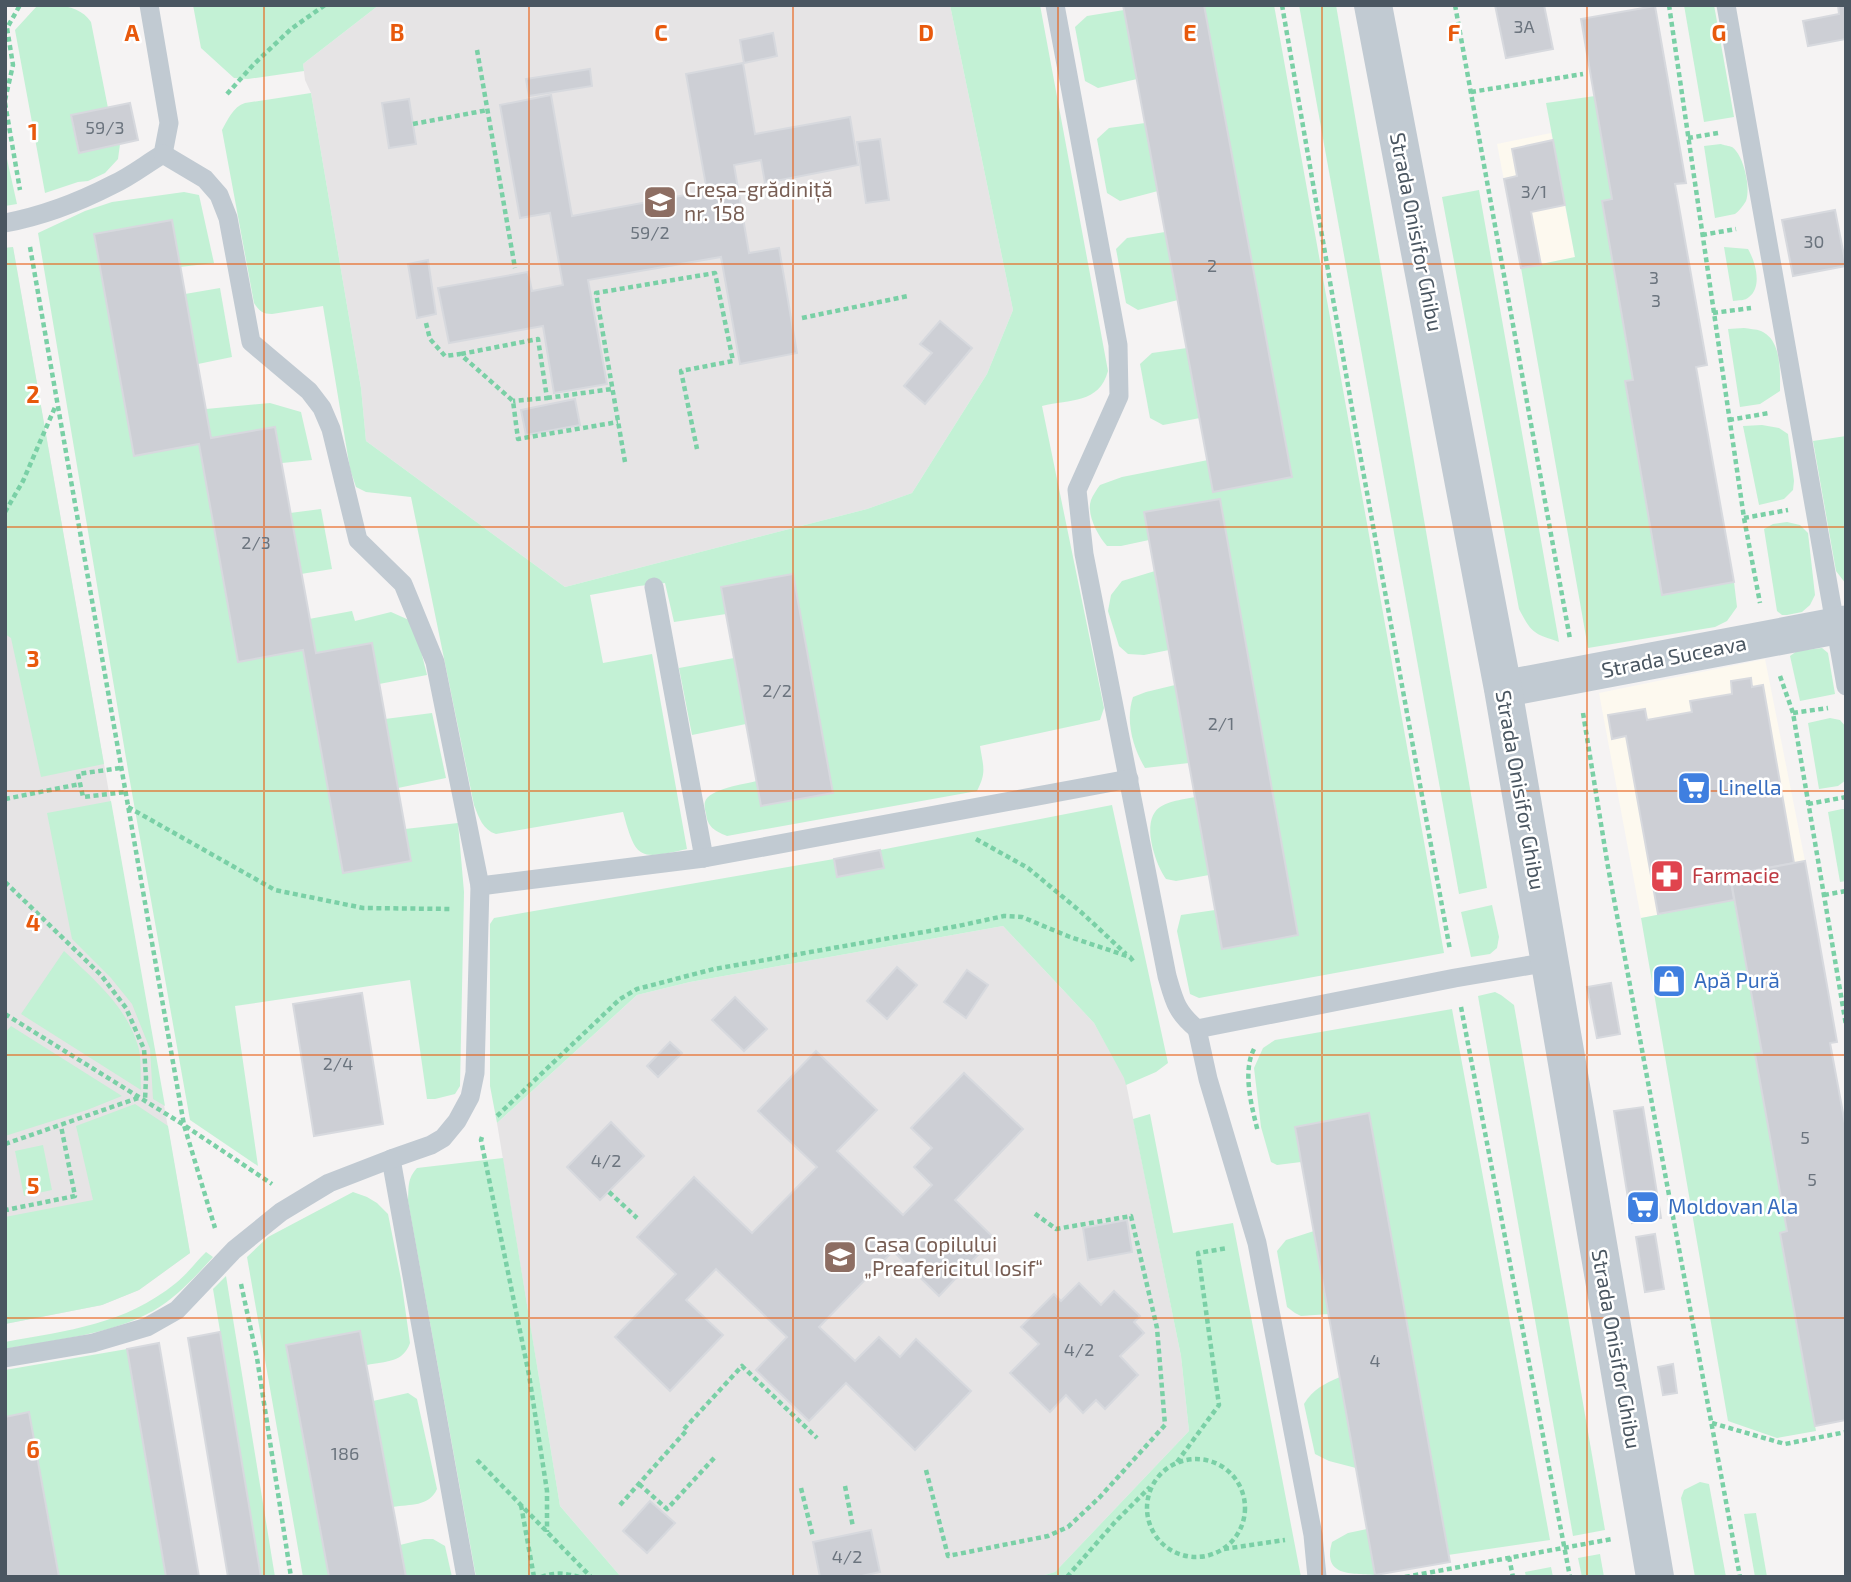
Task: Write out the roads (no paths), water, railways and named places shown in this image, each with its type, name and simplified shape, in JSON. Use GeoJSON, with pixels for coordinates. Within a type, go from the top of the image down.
{"type":"FeatureCollection","features":[{"type":"Feature","properties":{"kind":"street","name":"Strada Onisifor Ghibu"},"geometry":{"type":"LineString","coordinates":[[1373,5],[1503,689],[1654,1577]]}},
{"type":"Feature","properties":{"kind":"street","name":"Strada Suceava"},"geometry":{"type":"LineString","coordinates":[[1503,689],[1841,625]]}},
{"type":"Feature","properties":{"kind":"lane"},"geometry":{"type":"LineString","coordinates":[[15,222],[72,203],[113,185],[163,154],[169,123],[149,5]]}},
{"type":"Feature","properties":{"kind":"lane"},"geometry":{"type":"LineString","coordinates":[[1055,5],[1118,345],[1119,396],[1077,490],[1084,554],[1167,976],[1184,1018],[1197,1029],[1208,1079],[1257,1243],[1313,1535],[1317,1577]]}},
{"type":"Feature","properties":{"kind":"lane"},"geometry":{"type":"LineString","coordinates":[[1726,5],[1814,506],[1841,625],[1846,686]]}},
{"type":"Feature","properties":{"kind":"lane"},"geometry":{"type":"LineString","coordinates":[[5,1359],[93,1343],[147,1327],[177,1310],[234,1250],[281,1212],[329,1183],[431,1146],[443,1138],[457,1121],[470,1097],[475,1073],[480,896],[435,662],[402,584],[358,540],[331,429],[322,408],[309,391],[251,342],[228,218],[219,195],[205,179],[163,154]]}},
{"type":"Feature","properties":{"kind":"lane"},"geometry":{"type":"LineString","coordinates":[[654,587],[704,858]]}},
{"type":"Feature","properties":{"kind":"lane"},"geometry":{"type":"LineString","coordinates":[[480,896],[704,858],[1129,779]]}},
{"type":"Feature","properties":{"kind":"lane"},"geometry":{"type":"LineString","coordinates":[[1197,1029],[1549,962]]}},
{"type":"Feature","properties":{"kind":"lane"},"geometry":{"type":"LineString","coordinates":[[391,1159],[466,1577]]}},
{"type":"Feature","properties":{"kind":"place","name":"Creșa-grădiniță nr. 158"},"geometry":{"type":"Point","coordinates":[660,202]}},
{"type":"Feature","properties":{"kind":"place","name":"Linella"},"geometry":{"type":"Point","coordinates":[1694,788]}},
{"type":"Feature","properties":{"kind":"place","name":"Farmacie"},"geometry":{"type":"Point","coordinates":[1667,876]}},
{"type":"Feature","properties":{"kind":"place","name":"Apă Pură"},"geometry":{"type":"Point","coordinates":[1669,981]}},
{"type":"Feature","properties":{"kind":"place","name":"Moldovan Ala"},"geometry":{"type":"Point","coordinates":[1643,1207]}},
{"type":"Feature","properties":{"kind":"place","name":"Casa Copilului „Preafericitul Iosif“"},"geometry":{"type":"Point","coordinates":[840,1257]}}]}
